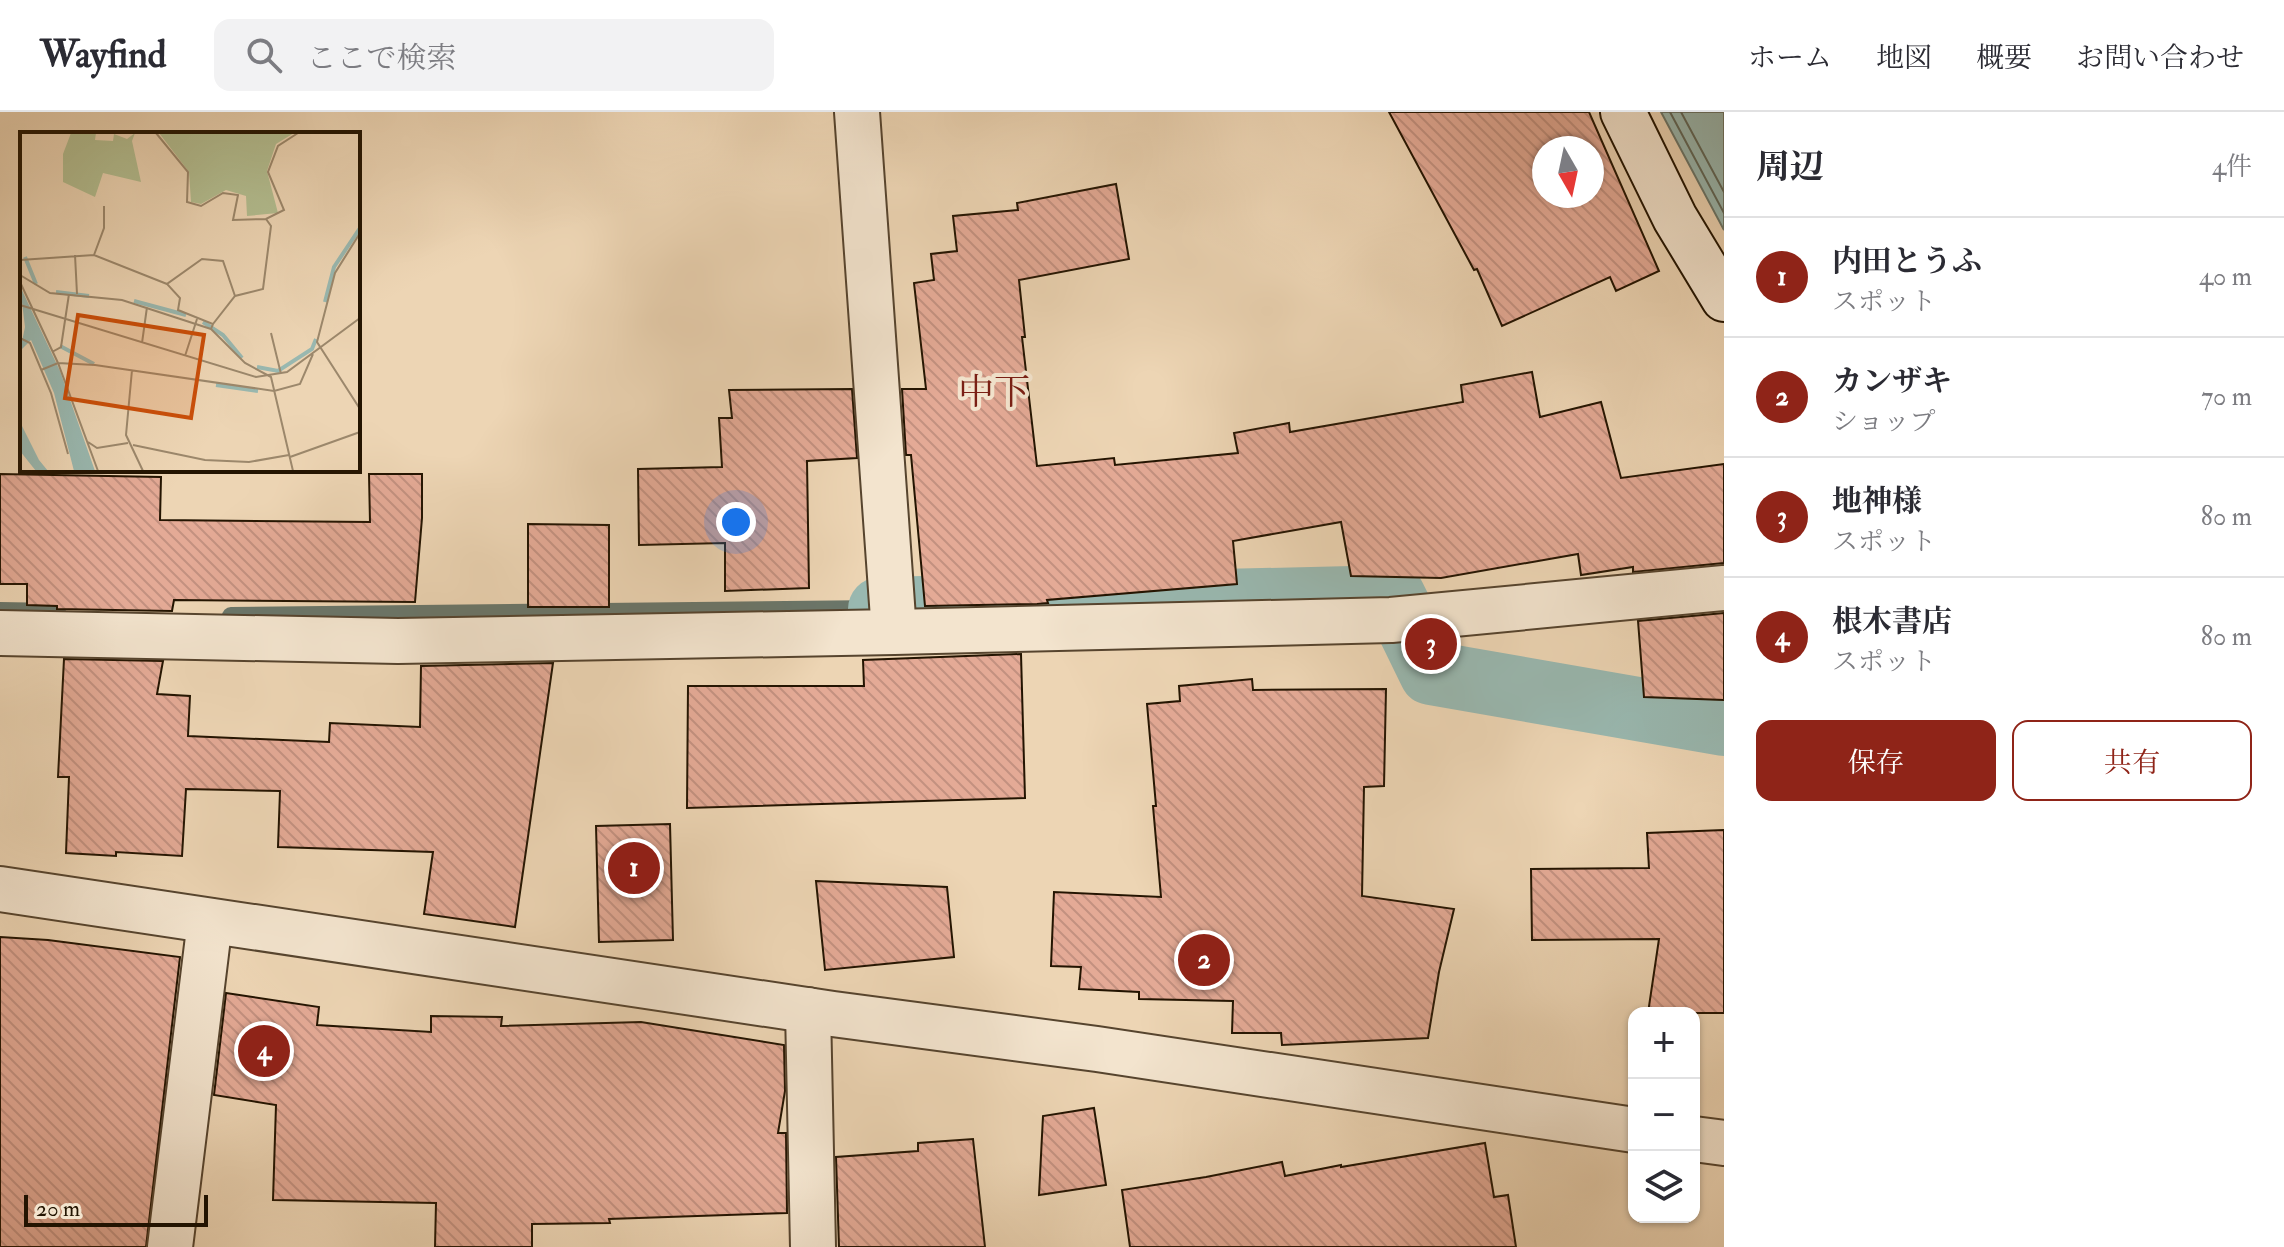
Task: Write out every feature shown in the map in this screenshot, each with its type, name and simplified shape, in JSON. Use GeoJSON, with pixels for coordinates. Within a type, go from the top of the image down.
{"type":"FeatureCollection","features":[{"type":"Feature","properties":{"kind":"street"},"geometry":{"type":"LineString","coordinates":[[857,112],[893,616]]}},
{"type":"Feature","properties":{"kind":"street"},"geometry":{"type":"LineString","coordinates":[[1623,112],[1675,218],[1724,299]]}},
{"type":"Feature","properties":{"kind":"street"},"geometry":{"type":"LineString","coordinates":[[0,633],[398,641],[893,616],[1391,620],[1724,588]]}},
{"type":"Feature","properties":{"kind":"street"},"geometry":{"type":"LineString","coordinates":[[0,889],[1628,1129]]}},
{"type":"Feature","properties":{"kind":"street"},"geometry":{"type":"LineString","coordinates":[[170,1247],[210,921]]}},
{"type":"Feature","properties":{"kind":"street"},"geometry":{"type":"LineString","coordinates":[[808,1010],[813,1247]]}},
{"type":"Feature","properties":{"kind":"street"},"geometry":{"type":"LineString","coordinates":[[1700,1140],[1724,1143]]}},
{"type":"Feature","properties":{"kind":"water"},"geometry":{"type":"Polygon","coordinates":[[[1661,112],[1724,112],[1724,230],[1661,112]]]}},
{"type":"Feature","properties":{"kind":"building"},"geometry":{"type":"Polygon","coordinates":[[[1389,112],[1589,112],[1600,136],[1532,136],[1532,208],[1604,208],[1604,146],[1659,271],[1616,291],[1610,277],[1502,326],[1477,269],[1474,270],[1389,112]]]}},
{"type":"Feature","properties":{"kind":"building"},"geometry":{"type":"Polygon","coordinates":[[[1116,184],[1129,259],[1019,280],[1025,337],[1022,337],[1037,466],[1114,458],[1115,465],[1238,453],[1234,433],[1289,423],[1290,432],[1463,402],[1461,385],[1532,372],[1540,417],[1601,402],[1621,478],[1724,464],[1724,563],[1633,572],[1633,567],[1581,575],[1578,554],[1441,578],[1351,576],[1341,522],[1233,541],[1237,584],[1047,600],[1048,603],[1037,604],[925,606],[911,455],[906,455],[902,389],[926,389],[914,283],[934,280],[931,254],[957,251],[953,216],[1018,210],[1017,203],[1116,184]]]}},
{"type":"Feature","properties":{"kind":"building"},"geometry":{"type":"Polygon","coordinates":[[[852,389],[857,458],[807,461],[809,588],[725,591],[725,543],[639,545],[638,469],[722,467],[719,418],[732,418],[729,390],[852,389]]]}},
{"type":"Feature","properties":{"kind":"building"},"geometry":{"type":"Polygon","coordinates":[[[0,474],[161,477],[160,520],[370,522],[369,474],[422,474],[422,518],[415,602],[174,600],[172,611],[57,609],[57,606],[27,605],[27,584],[0,584],[0,474]]]}},
{"type":"Feature","properties":{"kind":"building"},"geometry":{"type":"Polygon","coordinates":[[[528,524],[609,525],[609,607],[528,607],[528,524]]]}},
{"type":"Feature","properties":{"kind":"building"},"geometry":{"type":"Polygon","coordinates":[[[1724,613],[1724,700],[1644,697],[1638,621],[1724,613]]]}},
{"type":"Feature","properties":{"kind":"building"},"geometry":{"type":"Polygon","coordinates":[[[1021,654],[1025,798],[687,808],[688,686],[864,686],[863,660],[1021,654]]]}},
{"type":"Feature","properties":{"kind":"building"},"geometry":{"type":"Polygon","coordinates":[[[64,659],[163,661],[157,694],[190,696],[188,736],[329,742],[330,723],[420,727],[421,666],[553,663],[515,927],[424,914],[433,852],[278,847],[280,791],[186,789],[182,856],[66,853],[69,777],[58,777],[64,659]]]}},
{"type":"Feature","properties":{"kind":"building"},"geometry":{"type":"Polygon","coordinates":[[[1252,679],[1253,690],[1386,689],[1384,786],[1364,787],[1362,896],[1454,909],[1428,1038],[1282,1045],[1281,1033],[1232,1033],[1233,1001],[1139,999],[1139,992],[1079,989],[1081,967],[1051,966],[1054,892],[1161,897],[1147,704],[1180,701],[1179,686],[1252,679]]]}},
{"type":"Feature","properties":{"kind":"building"},"geometry":{"type":"Polygon","coordinates":[[[670,824],[673,940],[599,942],[596,826],[670,824]]]}},
{"type":"Feature","properties":{"kind":"building"},"geometry":{"type":"Polygon","coordinates":[[[1724,830],[1724,1013],[1700,1013],[1700,1007],[1649,1007],[1659,939],[1532,940],[1531,869],[1649,868],[1647,833],[1724,830]]]}},
{"type":"Feature","properties":{"kind":"building"},"geometry":{"type":"Polygon","coordinates":[[[816,881],[947,887],[954,957],[825,970],[816,881]]]}},
{"type":"Feature","properties":{"kind":"building"},"geometry":{"type":"Polygon","coordinates":[[[0,937],[180,957],[146,1247],[0,1247],[0,937]]]}},
{"type":"Feature","properties":{"kind":"building"},"geometry":{"type":"Polygon","coordinates":[[[226,993],[319,1007],[317,1025],[431,1032],[431,1016],[502,1017],[501,1026],[641,1022],[784,1045],[785,1091],[778,1133],[786,1133],[787,1213],[532,1224],[532,1247],[435,1247],[436,1203],[273,1200],[276,1105],[214,1095],[226,993]]]}},
{"type":"Feature","properties":{"kind":"building"},"geometry":{"type":"Polygon","coordinates":[[[1094,1108],[1106,1185],[1039,1195],[1043,1116],[1094,1108]]]}},
{"type":"Feature","properties":{"kind":"building"},"geometry":{"type":"Polygon","coordinates":[[[973,1139],[985,1247],[839,1247],[836,1157],[918,1151],[918,1143],[973,1139]]]}},
{"type":"Feature","properties":{"kind":"building"},"geometry":{"type":"Polygon","coordinates":[[[1485,1143],[1494,1197],[1508,1195],[1516,1247],[1130,1247],[1122,1190],[1282,1162],[1285,1176],[1485,1143]]]}},
{"type":"Feature","properties":{"kind":"waterway"},"geometry":{"type":"LineString","coordinates":[[880,609],[1394,597],[1399,607]]}},
{"type":"Feature","properties":{"kind":"waterway"},"geometry":{"type":"LineString","coordinates":[[231,616],[880,609]]}},
{"type":"Feature","properties":{"kind":"waterway"},"geometry":{"type":"LineString","coordinates":[[0,611],[57,612]]}},
{"type":"Feature","properties":{"kind":"waterway"},"geometry":{"type":"LineString","coordinates":[[1410,630],[1431,673],[1724,724]]}},
{"type":"Feature","properties":{"kind":"place","name":"地神様"},"geometry":{"type":"Point","coordinates":[1431,644]}},
{"type":"Feature","properties":{"kind":"place","name":"内田とうふ"},"geometry":{"type":"Point","coordinates":[634,868]}},
{"type":"Feature","properties":{"kind":"place","name":"カンザキ"},"geometry":{"type":"Point","coordinates":[1204,960]}},
{"type":"Feature","properties":{"kind":"place","name":"根木書店"},"geometry":{"type":"Point","coordinates":[264,1051]}},
{"type":"Feature","properties":{"kind":"district","name":"中下"},"geometry":{"type":"Point","coordinates":[994,392]}}]}
